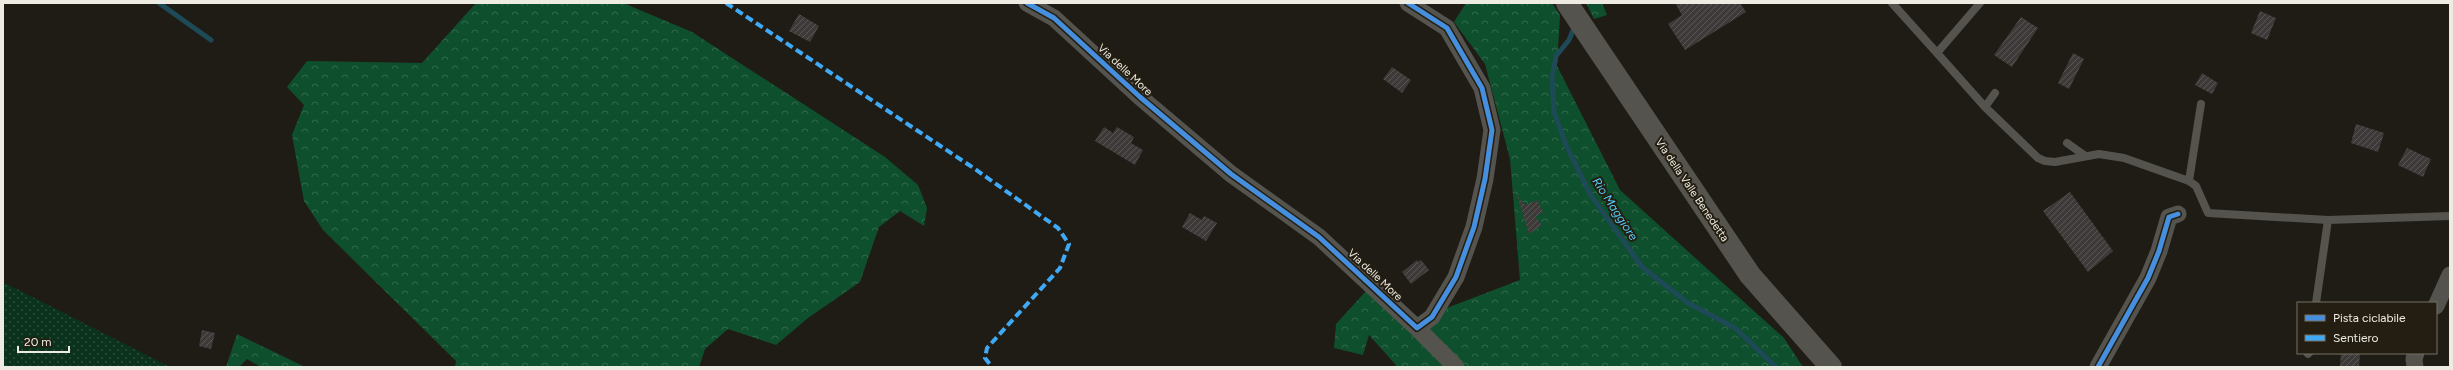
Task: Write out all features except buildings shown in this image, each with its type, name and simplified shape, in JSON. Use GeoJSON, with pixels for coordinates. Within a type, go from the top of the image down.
{"type":"FeatureCollection","features":[{"type":"Feature","properties":{"kind":"main road","name":"Via della Valle Benedetta"},"geometry":{"type":"LineString","coordinates":[[1567,3],[1750,275],[1831,367]]}},
{"type":"Feature","properties":{"kind":"street","name":"Via delle More"},"geometry":{"type":"LineString","coordinates":[[1026,3],[1054,18],[1140,98],[1231,174],[1319,237],[1417,328],[1456,367]]}},
{"type":"Feature","properties":{"kind":"street"},"geometry":{"type":"LineString","coordinates":[[1408,3],[1447,28],[1482,88],[1492,130],[1486,180],[1474,227],[1456,277],[1432,318],[1417,328]]}},
{"type":"Feature","properties":{"kind":"street"},"geometry":{"type":"LineString","coordinates":[[2098,367],[2148,278],[2159,251],[2168,217],[2178,214]]}},
{"type":"Feature","properties":{"kind":"street"},"geometry":{"type":"LineString","coordinates":[[2437,304],[2450,275]]}},
{"type":"Feature","properties":{"kind":"street"},"geometry":{"type":"LineString","coordinates":[[2415,367],[2414,359],[2416,354]]}},
{"type":"Feature","properties":{"kind":"lane"},"geometry":{"type":"LineString","coordinates":[[1892,3],[1985,107],[2038,158],[2045,161],[2055,162],[2084,155],[2099,154],[2124,158],[2189,181],[2196,186],[2208,213],[2328,220],[2450,216]]}},
{"type":"Feature","properties":{"kind":"lane"},"geometry":{"type":"LineString","coordinates":[[1937,53],[1980,3]]}},
{"type":"Feature","properties":{"kind":"lane"},"geometry":{"type":"LineString","coordinates":[[1985,107],[1995,93]]}},
{"type":"Feature","properties":{"kind":"lane"},"geometry":{"type":"LineString","coordinates":[[2189,181],[2201,104]]}},
{"type":"Feature","properties":{"kind":"lane"},"geometry":{"type":"LineString","coordinates":[[2067,143],[2084,155]]}},
{"type":"Feature","properties":{"kind":"lane"},"geometry":{"type":"LineString","coordinates":[[2316,302],[2328,220]]}},
{"type":"Feature","properties":{"kind":"green space"},"geometry":{"type":"Polygon","coordinates":[[[476,3],[623,3],[692,32],[885,157],[918,185],[927,208],[924,226],[900,211],[879,227],[860,282],[808,318],[776,345],[728,329],[705,349],[699,367],[455,367],[456,361],[323,230],[304,201],[292,135],[304,105],[287,87],[307,61],[422,63],[476,3]]]}},
{"type":"Feature","properties":{"kind":"green space"},"geometry":{"type":"Polygon","coordinates":[[[1466,3],[1552,3],[1560,15],[1557,66],[1620,190],[1784,338],[1803,367],[1393,367],[1396,365],[1369,335],[1363,355],[1334,348],[1336,324],[1367,290],[1410,322],[1520,280],[1510,159],[1485,64],[1454,22],[1466,3]]]}},
{"type":"Feature","properties":{"kind":"green space"},"geometry":{"type":"Polygon","coordinates":[[[1586,3],[1602,3],[1607,15],[1594,19],[1586,3]]]}},
{"type":"Feature","properties":{"kind":"green space"},"geometry":{"type":"Polygon","coordinates":[[[3,282],[170,367],[3,367],[3,282]]]}},
{"type":"Feature","properties":{"kind":"green space"},"geometry":{"type":"Polygon","coordinates":[[[237,334],[305,367],[261,367],[247,359],[239,367],[226,367],[237,334]]]}},
{"type":"Feature","properties":{"kind":"waterway"},"geometry":{"type":"LineString","coordinates":[[159,3],[211,40]]}},
{"type":"Feature","properties":{"kind":"waterway","name":"Rio Maggiore"},"geometry":{"type":"LineString","coordinates":[[1575,25],[1569,40],[1556,56],[1552,78],[1554,112],[1566,145],[1590,194],[1642,267],[1688,303],[1735,328],[1776,367]]}},
{"type":"Feature","properties":{"kind":"marked path"},"geometry":{"type":"LineString","coordinates":[[726,3],[975,169],[1058,228],[1069,244],[1060,268],[987,348],[985,358],[992,367]]}},
{"type":"Feature","properties":{"kind":"cycle path"},"geometry":{"type":"LineString","coordinates":[[1027,3],[1054,18],[1140,97],[1231,174],[1319,237],[1417,328],[1432,317],[1456,277],[1474,227],[1485,179],[1492,130],[1482,88],[1447,28],[1408,3]]}},
{"type":"Feature","properties":{"kind":"cycle path"},"geometry":{"type":"LineString","coordinates":[[2098,367],[2148,278],[2159,251],[2169,217],[2178,214]]}}]}
